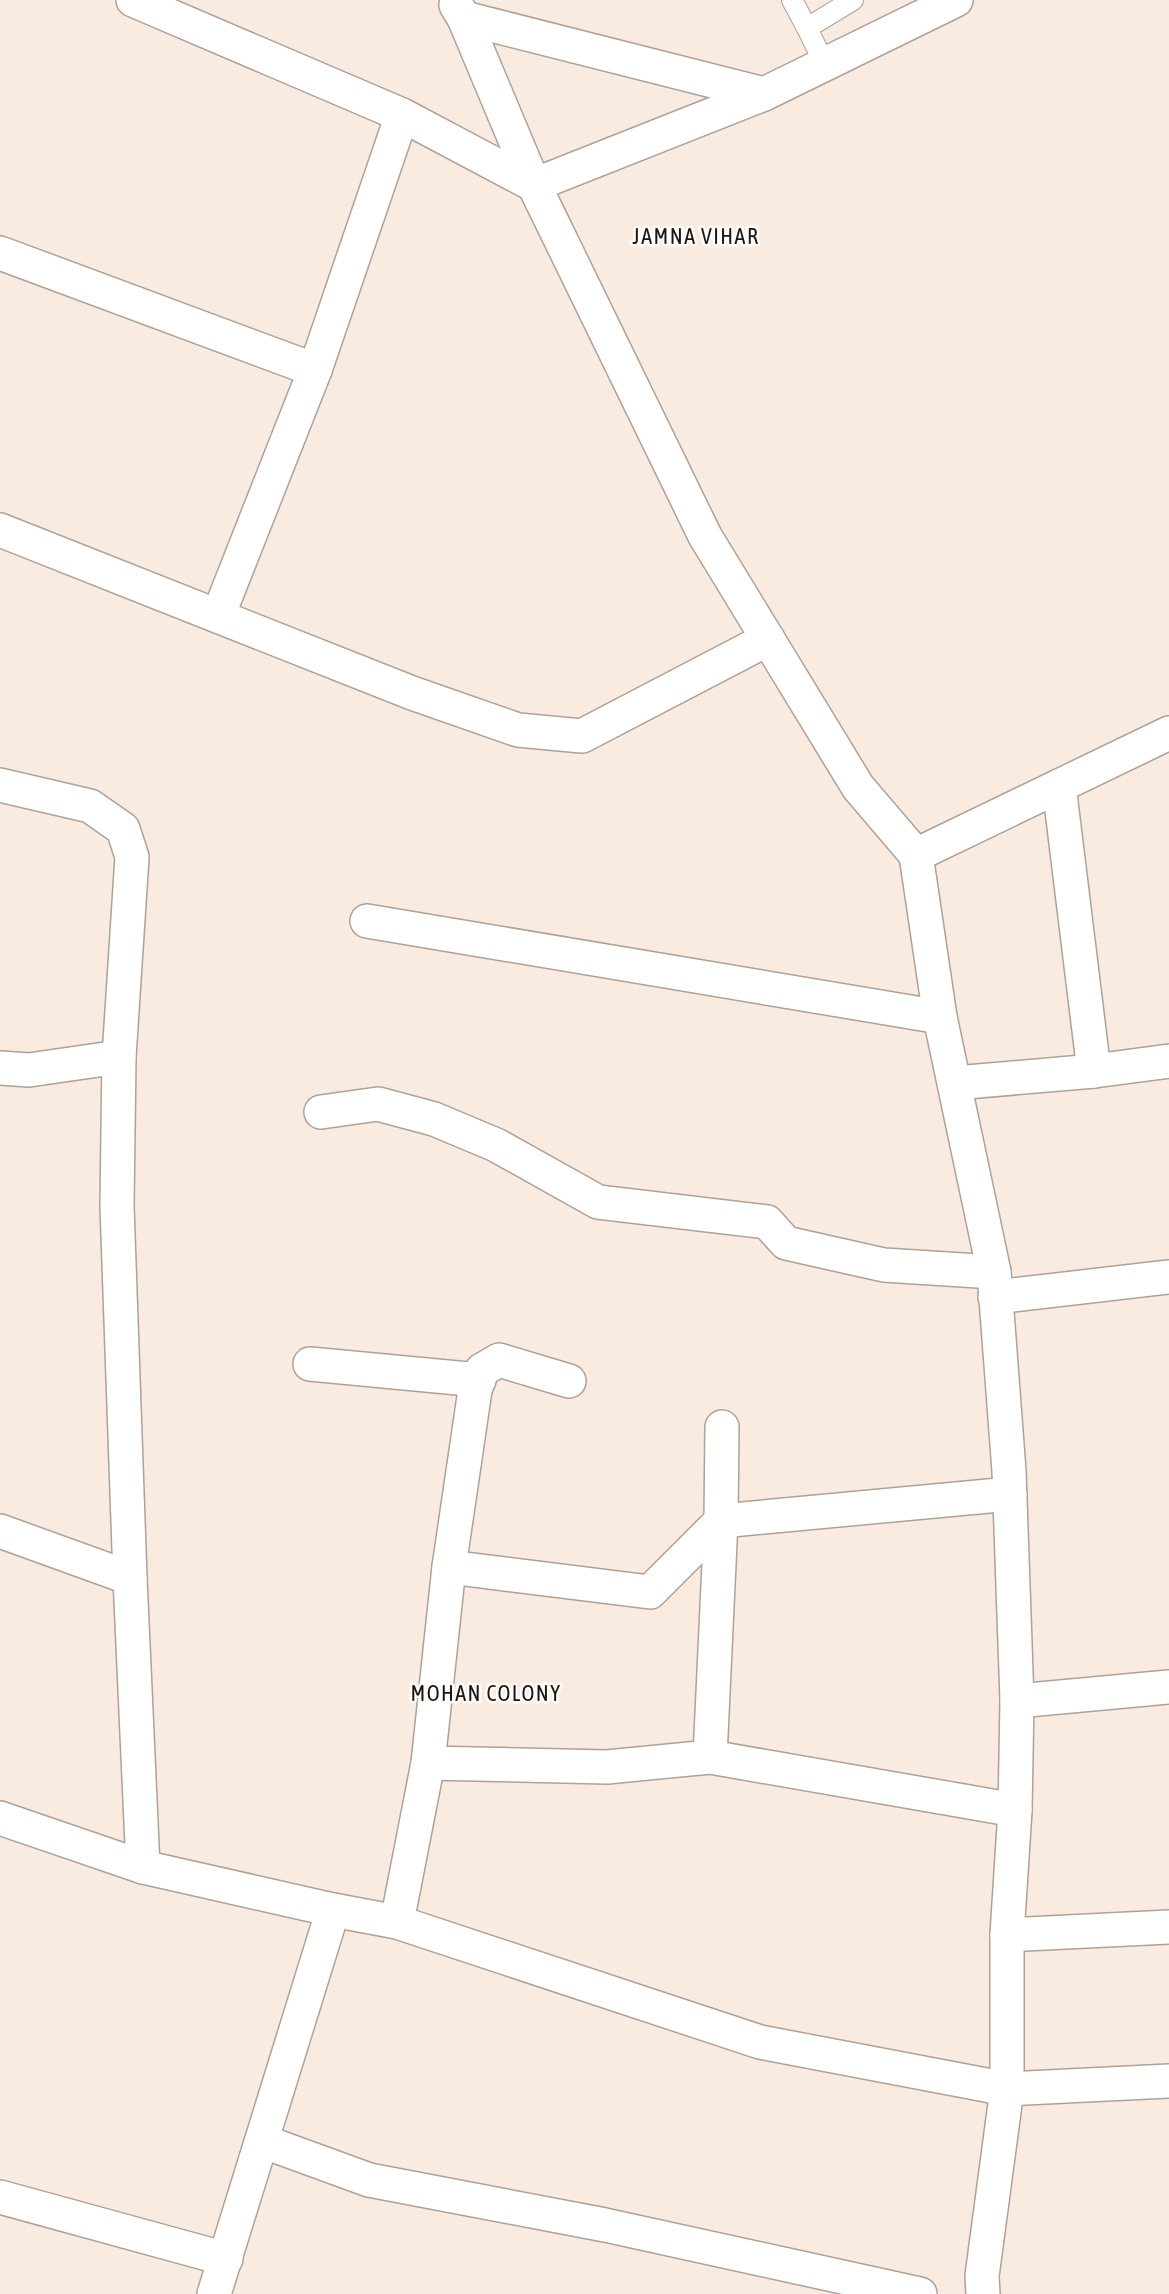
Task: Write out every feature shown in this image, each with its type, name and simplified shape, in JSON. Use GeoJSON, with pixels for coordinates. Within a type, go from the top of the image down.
{"type":"FeatureCollection","features":[{"type":"Feature","properties":{"kind":"street"},"geometry":{"type":"LineString","coordinates":[[133,0],[402,115],[534,185],[764,94],[956,0]]}},
{"type":"Feature","properties":{"kind":"street"},"geometry":{"type":"LineString","coordinates":[[458,9],[764,94]]}},
{"type":"Feature","properties":{"kind":"street"},"geometry":{"type":"LineString","coordinates":[[458,9],[534,185],[705,536],[858,787],[916,855],[940,1017],[995,1285],[1010,1494],[1017,1701],[1015,1810],[1007,1935],[1007,2089],[982,2276],[983,2294]]}},
{"type":"Feature","properties":{"kind":"street"},"geometry":{"type":"LineString","coordinates":[[218,616],[315,370],[402,115]]}},
{"type":"Feature","properties":{"kind":"street"},"geometry":{"type":"LineString","coordinates":[[0,253],[315,370]]}},
{"type":"Feature","properties":{"kind":"street"},"geometry":{"type":"LineString","coordinates":[[0,530],[412,693],[518,730],[582,736],[768,639]]}},
{"type":"Feature","properties":{"kind":"street"},"geometry":{"type":"LineString","coordinates":[[916,855],[1169,733]]}},
{"type":"Feature","properties":{"kind":"street"},"geometry":{"type":"LineString","coordinates":[[0,785],[90,806],[123,829],[132,857],[119,1057],[117,1206],[143,1867]]}},
{"type":"Feature","properties":{"kind":"street"},"geometry":{"type":"LineString","coordinates":[[1059,786],[1094,1071]]}},
{"type":"Feature","properties":{"kind":"street"},"geometry":{"type":"LineString","coordinates":[[367,921],[940,1017]]}},
{"type":"Feature","properties":{"kind":"street"},"geometry":{"type":"LineString","coordinates":[[0,1068],[29,1070],[119,1057]]}},
{"type":"Feature","properties":{"kind":"street"},"geometry":{"type":"LineString","coordinates":[[955,1083],[1094,1071],[1169,1061]]}},
{"type":"Feature","properties":{"kind":"street"},"geometry":{"type":"LineString","coordinates":[[321,1112],[378,1104],[434,1119],[496,1145],[598,1202],[767,1222],[786,1243],[884,1265],[995,1285],[1169,1277]]}},
{"type":"Feature","properties":{"kind":"street"},"geometry":{"type":"LineString","coordinates":[[398,1922],[428,1763],[449,1567],[476,1390],[482,1370],[499,1360],[569,1381]]}},
{"type":"Feature","properties":{"kind":"street"},"geometry":{"type":"LineString","coordinates":[[310,1364],[479,1380]]}},
{"type":"Feature","properties":{"kind":"street"},"geometry":{"type":"LineString","coordinates":[[710,1757],[721,1521],[722,1427]]}},
{"type":"Feature","properties":{"kind":"street"},"geometry":{"type":"LineString","coordinates":[[449,1567],[650,1592],[721,1521],[1010,1494]]}},
{"type":"Feature","properties":{"kind":"street"},"geometry":{"type":"LineString","coordinates":[[0,1531],[130,1578]]}},
{"type":"Feature","properties":{"kind":"street"},"geometry":{"type":"LineString","coordinates":[[1017,1701],[1169,1687]]}},
{"type":"Feature","properties":{"kind":"street"},"geometry":{"type":"LineString","coordinates":[[428,1763],[607,1767],[710,1757],[1015,1810]]}},
{"type":"Feature","properties":{"kind":"street"},"geometry":{"type":"LineString","coordinates":[[0,1818],[143,1867],[333,1910],[398,1922],[760,2042],[1007,2089],[1169,2081]]}},
{"type":"Feature","properties":{"kind":"street"},"geometry":{"type":"LineString","coordinates":[[214,2294],[333,1910]]}},
{"type":"Feature","properties":{"kind":"street"},"geometry":{"type":"LineString","coordinates":[[1007,1935],[1169,1927]]}},
{"type":"Feature","properties":{"kind":"street"},"geometry":{"type":"LineString","coordinates":[[262,2141],[369,2180],[605,2225],[920,2294]]}},
{"type":"Feature","properties":{"kind":"street"},"geometry":{"type":"LineString","coordinates":[[0,2197],[226,2259]]}},
{"type":"Feature","properties":{"kind":"lane"},"geometry":{"type":"LineString","coordinates":[[792,0],[825,65]]}},
{"type":"Feature","properties":{"kind":"lane"},"geometry":{"type":"LineString","coordinates":[[807,28],[853,0]]}},
{"type":"Feature","properties":{"kind":"district","name":"JAMNA VIHAR"},"geometry":{"type":"Point","coordinates":[696,236]}},
{"type":"Feature","properties":{"kind":"district","name":"MOHAN COLONY"},"geometry":{"type":"Point","coordinates":[486,1693]}}]}
